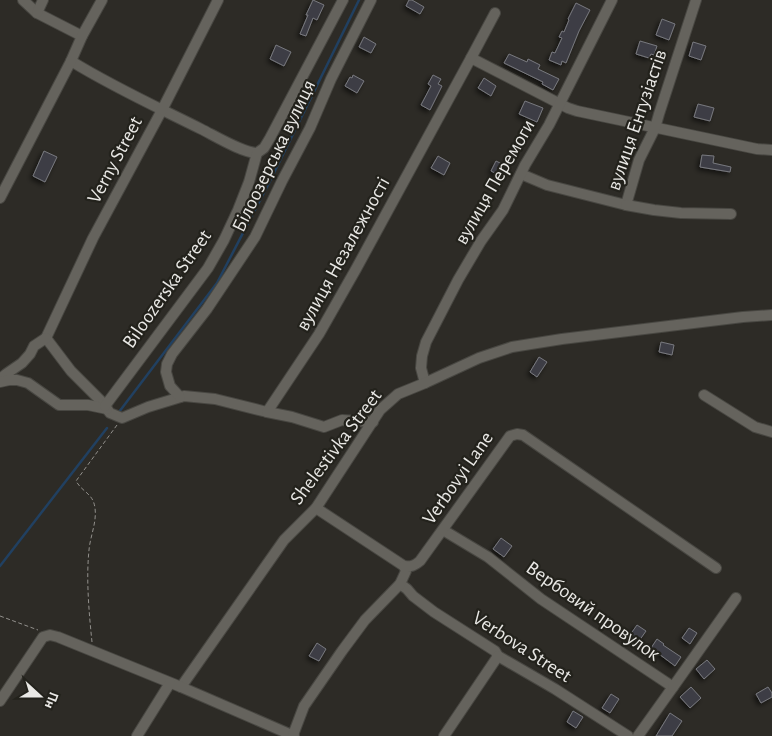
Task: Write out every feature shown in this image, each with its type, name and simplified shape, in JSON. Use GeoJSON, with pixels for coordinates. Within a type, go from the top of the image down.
{"type":"FeatureCollection","features":[{"type":"Feature","properties":{"kind":"street"},"geometry":{"type":"LineString","coordinates":[[23,0],[37,13],[82,36]]}},
{"type":"Feature","properties":{"kind":"street"},"geometry":{"type":"LineString","coordinates":[[37,13],[43,0]]}},
{"type":"Feature","properties":{"kind":"street"},"geometry":{"type":"LineString","coordinates":[[0,198],[102,0]]}},
{"type":"Feature","properties":{"kind":"street","name":"Verny Street"},"geometry":{"type":"LineString","coordinates":[[0,380],[22,363],[34,346],[46,338],[93,238],[162,110],[218,0]]}},
{"type":"Feature","properties":{"kind":"street","name":"Biloozerska Street"},"geometry":{"type":"LineString","coordinates":[[108,410],[208,268],[238,210],[249,182],[257,152],[264,148],[270,138],[343,0]]}},
{"type":"Feature","properties":{"kind":"street","name":"Білоозерська вулиця"},"geometry":{"type":"LineString","coordinates":[[180,397],[170,386],[166,364],[207,309],[255,237],[371,0]]}},
{"type":"Feature","properties":{"kind":"street","name":"вулиця Перемоги"},"geometry":{"type":"LineString","coordinates":[[425,383],[421,368],[426,342],[482,241],[503,210],[612,0]]}},
{"type":"Feature","properties":{"kind":"street","name":"вулиця Ентузіастів"},"geometry":{"type":"LineString","coordinates":[[521,174],[547,186],[626,205],[639,160],[654,128],[696,0]]}},
{"type":"Feature","properties":{"kind":"street","name":"вулиця Незалежності"},"geometry":{"type":"LineString","coordinates":[[268,412],[324,326],[495,13]]}},
{"type":"Feature","properties":{"kind":"street"},"geometry":{"type":"LineString","coordinates":[[471,58],[559,104],[577,111],[757,149],[772,150]]}},
{"type":"Feature","properties":{"kind":"street"},"geometry":{"type":"LineString","coordinates":[[71,61],[95,76],[162,110],[244,150],[251,153],[257,152]]}},
{"type":"Feature","properties":{"kind":"street"},"geometry":{"type":"LineString","coordinates":[[626,205],[681,213],[731,214]]}},
{"type":"Feature","properties":{"kind":"street","name":"Shelestivka Street"},"geometry":{"type":"LineString","coordinates":[[181,687],[284,540],[316,508],[380,410],[398,394],[479,358],[512,347],[571,338],[772,315]]}},
{"type":"Feature","properties":{"kind":"street"},"geometry":{"type":"LineString","coordinates":[[46,338],[71,371],[108,410]]}},
{"type":"Feature","properties":{"kind":"street"},"geometry":{"type":"LineString","coordinates":[[0,380],[17,380],[28,383],[59,404],[88,405],[108,410],[122,418],[180,397],[198,397],[216,399],[292,417],[324,427],[342,420],[373,422]]}},
{"type":"Feature","properties":{"kind":"street"},"geometry":{"type":"LineString","coordinates":[[704,394],[755,427],[772,432]]}},
{"type":"Feature","properties":{"kind":"street","name":"Verbovyi Lane"},"geometry":{"type":"LineString","coordinates":[[404,566],[415,566],[420,561],[506,440],[516,434],[523,435],[716,568]]}},
{"type":"Feature","properties":{"kind":"street"},"geometry":{"type":"LineString","coordinates":[[0,701],[42,637],[50,635],[170,682],[293,736],[304,706],[342,651],[370,615],[400,584],[406,571],[404,566],[316,508]]}},
{"type":"Feature","properties":{"kind":"street","name":"Вербовий провулок"},"geometry":{"type":"LineString","coordinates":[[443,530],[488,558],[542,599],[673,687],[638,736]]}},
{"type":"Feature","properties":{"kind":"street","name":"Verbova Street"},"geometry":{"type":"LineString","coordinates":[[400,584],[434,612],[495,651],[498,656],[555,689],[628,736]]}},
{"type":"Feature","properties":{"kind":"street"},"geometry":{"type":"LineString","coordinates":[[673,687],[736,598]]}},
{"type":"Feature","properties":{"kind":"street"},"geometry":{"type":"LineString","coordinates":[[444,736],[498,656]]}},
{"type":"Feature","properties":{"kind":"street"},"geometry":{"type":"LineString","coordinates":[[137,736],[170,682]]}},
{"type":"Feature","properties":{"kind":"path"},"geometry":{"type":"LineString","coordinates":[[97,653],[92,643],[88,587],[89,550],[96,510],[92,497],[76,481],[122,418]]}},
{"type":"Feature","properties":{"kind":"path"},"geometry":{"type":"LineString","coordinates":[[0,616],[50,635]]}},
{"type":"Feature","properties":{"kind":"building"},"geometry":{"type":"Polygon","coordinates":[[[313,0],[324,5],[317,20],[313,18],[306,36],[300,34],[313,0]]]}},
{"type":"Feature","properties":{"kind":"building"},"geometry":{"type":"Polygon","coordinates":[[[409,0],[424,7],[420,14],[406,6],[409,0]]]}},
{"type":"Feature","properties":{"kind":"building"},"geometry":{"type":"Polygon","coordinates":[[[576,3],[590,10],[566,63],[562,61],[561,65],[549,60],[552,52],[555,53],[562,38],[559,37],[562,31],[564,32],[576,3]]]}},
{"type":"Feature","properties":{"kind":"building"},"geometry":{"type":"Polygon","coordinates":[[[662,19],[675,24],[669,40],[656,35],[662,19]]]}},
{"type":"Feature","properties":{"kind":"building"},"geometry":{"type":"Polygon","coordinates":[[[364,37],[376,44],[371,53],[359,47],[364,37]]]}},
{"type":"Feature","properties":{"kind":"building"},"geometry":{"type":"Polygon","coordinates":[[[640,41],[657,46],[654,55],[651,54],[649,58],[636,54],[640,41]]]}},
{"type":"Feature","properties":{"kind":"building"},"geometry":{"type":"Polygon","coordinates":[[[693,42],[706,46],[701,60],[689,56],[693,42]]]}},
{"type":"Feature","properties":{"kind":"building"},"geometry":{"type":"Polygon","coordinates":[[[276,45],[291,52],[284,66],[270,59],[276,45]]]}},
{"type":"Feature","properties":{"kind":"building"},"geometry":{"type":"Polygon","coordinates":[[[509,54],[527,62],[528,59],[540,65],[538,69],[559,79],[553,90],[542,84],[543,82],[504,63],[509,54]]]}},
{"type":"Feature","properties":{"kind":"building"},"geometry":{"type":"Polygon","coordinates":[[[353,75],[364,81],[357,93],[345,86],[353,75]]]}},
{"type":"Feature","properties":{"kind":"building"},"geometry":{"type":"Polygon","coordinates":[[[433,75],[441,79],[438,84],[442,86],[430,110],[421,105],[431,86],[428,84],[433,75]]]}},
{"type":"Feature","properties":{"kind":"building"},"geometry":{"type":"Polygon","coordinates":[[[484,78],[496,86],[491,96],[478,88],[484,78]]]}},
{"type":"Feature","properties":{"kind":"building"},"geometry":{"type":"Polygon","coordinates":[[[525,101],[543,108],[537,122],[519,114],[525,101]]]}},
{"type":"Feature","properties":{"kind":"building"},"geometry":{"type":"Polygon","coordinates":[[[698,104],[714,108],[710,121],[694,117],[698,104]]]}},
{"type":"Feature","properties":{"kind":"building"},"geometry":{"type":"Polygon","coordinates":[[[44,151],[57,157],[45,182],[33,176],[44,151]]]}},
{"type":"Feature","properties":{"kind":"building"},"geometry":{"type":"Polygon","coordinates":[[[702,155],[714,156],[713,163],[731,167],[730,172],[700,167],[702,155]]]}},
{"type":"Feature","properties":{"kind":"building"},"geometry":{"type":"Polygon","coordinates":[[[438,156],[450,163],[444,175],[431,168],[438,156]]]}},
{"type":"Feature","properties":{"kind":"building"},"geometry":{"type":"Polygon","coordinates":[[[496,161],[508,167],[503,177],[491,171],[496,161]]]}},
{"type":"Feature","properties":{"kind":"building"},"geometry":{"type":"Polygon","coordinates":[[[661,342],[674,345],[672,355],[659,352],[661,342]]]}},
{"type":"Feature","properties":{"kind":"building"},"geometry":{"type":"Polygon","coordinates":[[[539,357],[547,362],[537,377],[530,372],[539,357]]]}},
{"type":"Feature","properties":{"kind":"building"},"geometry":{"type":"Polygon","coordinates":[[[501,538],[512,546],[504,557],[493,549],[501,538]]]}},
{"type":"Feature","properties":{"kind":"building"},"geometry":{"type":"Polygon","coordinates":[[[637,625],[646,631],[639,641],[630,635],[637,625]]]}},
{"type":"Feature","properties":{"kind":"building"},"geometry":{"type":"Polygon","coordinates":[[[689,628],[697,633],[690,644],[682,638],[689,628]]]}},
{"type":"Feature","properties":{"kind":"building"},"geometry":{"type":"Polygon","coordinates":[[[657,639],[681,657],[675,666],[651,648],[657,639]]]}},
{"type":"Feature","properties":{"kind":"building"},"geometry":{"type":"Polygon","coordinates":[[[317,643],[326,649],[319,661],[309,656],[317,643]]]}},
{"type":"Feature","properties":{"kind":"building"},"geometry":{"type":"Polygon","coordinates":[[[707,660],[715,669],[704,679],[696,669],[707,660]]]}},
{"type":"Feature","properties":{"kind":"building"},"geometry":{"type":"Polygon","coordinates":[[[691,687],[701,698],[690,708],[680,697],[691,687]]]}},
{"type":"Feature","properties":{"kind":"building"},"geometry":{"type":"Polygon","coordinates":[[[768,687],[772,697],[761,703],[756,694],[768,687]]]}},
{"type":"Feature","properties":{"kind":"building"},"geometry":{"type":"Polygon","coordinates":[[[611,694],[619,699],[610,713],[602,708],[611,694]]]}},
{"type":"Feature","properties":{"kind":"building"},"geometry":{"type":"Polygon","coordinates":[[[573,711],[583,717],[576,728],[567,722],[573,711]]]}},
{"type":"Feature","properties":{"kind":"building"},"geometry":{"type":"Polygon","coordinates":[[[670,713],[682,721],[672,736],[656,736],[670,713]]]}},
{"type":"Feature","properties":{"kind":"waterway"},"geometry":{"type":"LineString","coordinates":[[119,412],[217,283],[269,183],[359,0]]}},
{"type":"Feature","properties":{"kind":"waterway"},"geometry":{"type":"LineString","coordinates":[[0,566],[107,428]]}}]}
